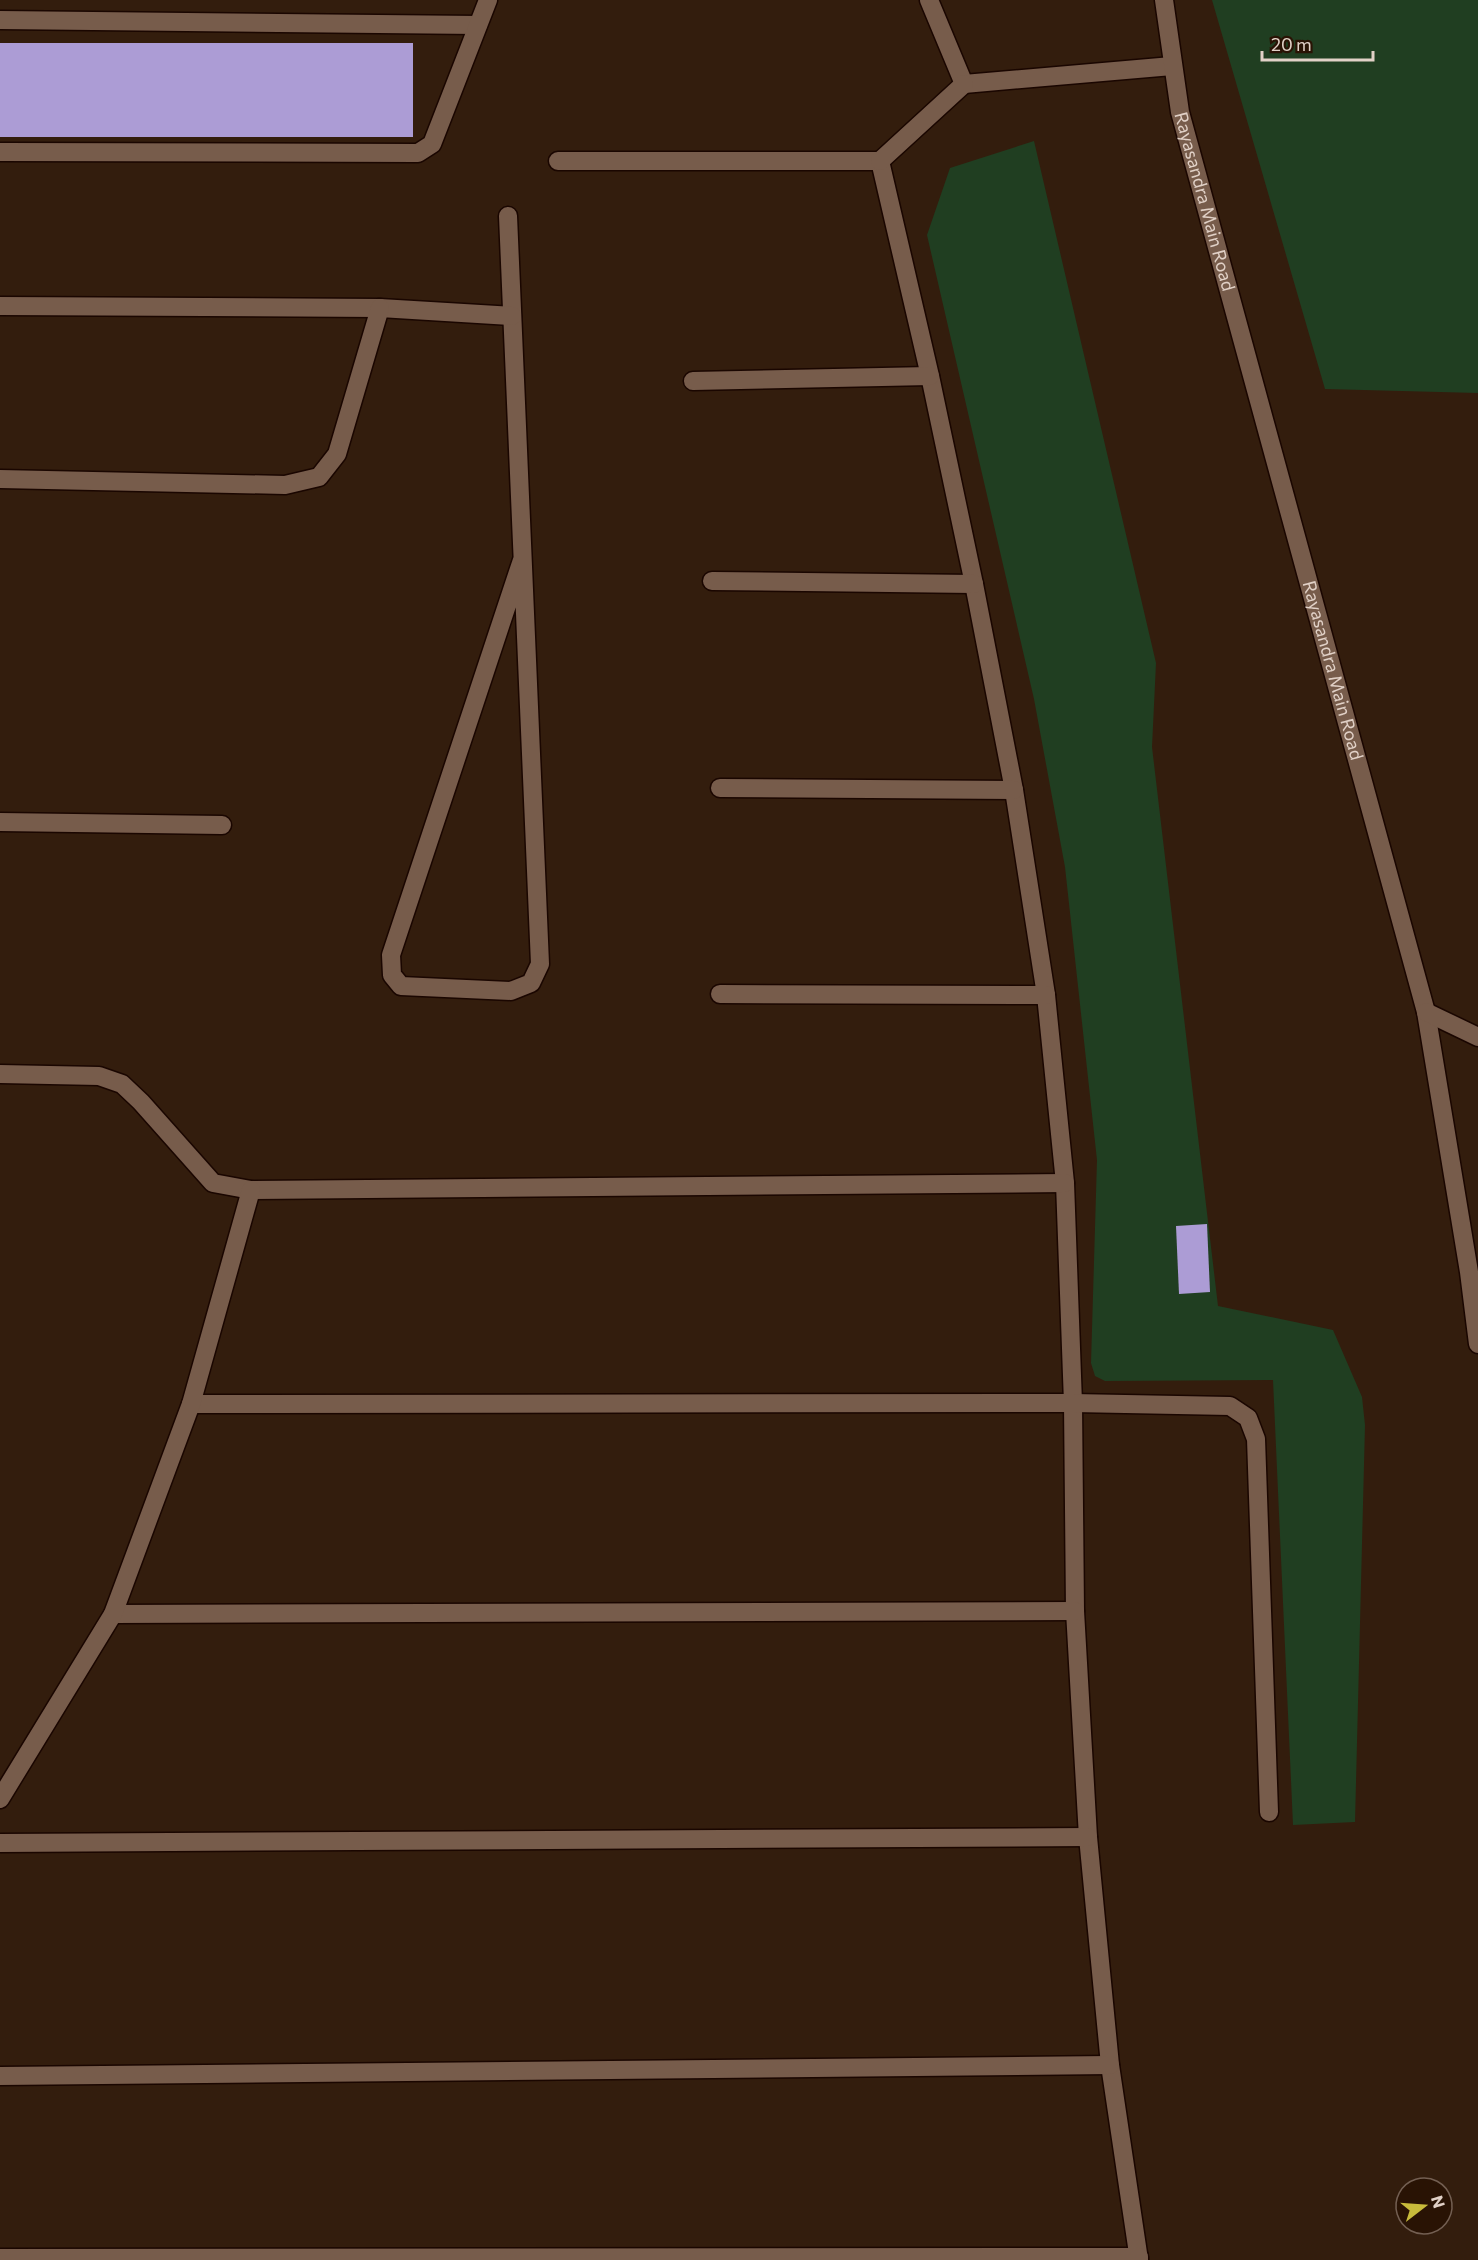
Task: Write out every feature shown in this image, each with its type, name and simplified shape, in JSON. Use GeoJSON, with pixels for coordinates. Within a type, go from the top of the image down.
{"type":"FeatureCollection","features":[{"type":"Feature","properties":{"kind":"street"},"geometry":{"type":"LineString","coordinates":[[0,152],[418,153],[432,144],[488,0]]}},
{"type":"Feature","properties":{"kind":"street"},"geometry":{"type":"LineString","coordinates":[[929,0],[964,84]]}},
{"type":"Feature","properties":{"kind":"street","name":"Rayasandra Main Road"},"geometry":{"type":"LineString","coordinates":[[1164,0],[1180,112],[1426,1012],[1473,1272],[1478,1344]]}},
{"type":"Feature","properties":{"kind":"street"},"geometry":{"type":"LineString","coordinates":[[0,20],[478,25]]}},
{"type":"Feature","properties":{"kind":"street"},"geometry":{"type":"LineString","coordinates":[[558,160],[880,161],[964,84],[1172,66]]}},
{"type":"Feature","properties":{"kind":"street"},"geometry":{"type":"LineString","coordinates":[[0,2258],[1139,2259],[1110,2065],[1088,1837],[1075,1611],[1072,1403],[1065,1183],[1046,995],[1014,790],[974,584],[930,376],[880,161]]}},
{"type":"Feature","properties":{"kind":"street"},"geometry":{"type":"LineString","coordinates":[[508,216],[540,964],[531,983],[511,991],[401,986],[392,975],[391,955],[522,560]]}},
{"type":"Feature","properties":{"kind":"street"},"geometry":{"type":"LineString","coordinates":[[0,306],[380,308],[512,315]]}},
{"type":"Feature","properties":{"kind":"street"},"geometry":{"type":"LineString","coordinates":[[0,479],[285,485],[320,477],[337,454],[380,308]]}},
{"type":"Feature","properties":{"kind":"street"},"geometry":{"type":"LineString","coordinates":[[693,381],[930,376]]}},
{"type":"Feature","properties":{"kind":"street"},"geometry":{"type":"LineString","coordinates":[[712,580],[974,584]]}},
{"type":"Feature","properties":{"kind":"street"},"geometry":{"type":"LineString","coordinates":[[720,788],[1014,790]]}},
{"type":"Feature","properties":{"kind":"street"},"geometry":{"type":"LineString","coordinates":[[0,822],[222,825]]}},
{"type":"Feature","properties":{"kind":"street"},"geometry":{"type":"LineString","coordinates":[[720,994],[1046,995]]}},
{"type":"Feature","properties":{"kind":"street"},"geometry":{"type":"LineString","coordinates":[[1426,1012],[1478,1037]]}},
{"type":"Feature","properties":{"kind":"street"},"geometry":{"type":"LineString","coordinates":[[0,1074],[99,1076],[122,1084],[141,1102],[213,1183],[251,1190],[1065,1183]]}},
{"type":"Feature","properties":{"kind":"street"},"geometry":{"type":"LineString","coordinates":[[0,1799],[113,1614],[191,1404],[251,1190]]}},
{"type":"Feature","properties":{"kind":"street"},"geometry":{"type":"LineString","coordinates":[[191,1404],[1072,1403],[1230,1406],[1248,1418],[1256,1439],[1269,1812]]}},
{"type":"Feature","properties":{"kind":"street"},"geometry":{"type":"LineString","coordinates":[[113,1614],[1075,1611]]}},
{"type":"Feature","properties":{"kind":"street"},"geometry":{"type":"LineString","coordinates":[[0,1843],[1088,1837]]}},
{"type":"Feature","properties":{"kind":"street"},"geometry":{"type":"LineString","coordinates":[[0,2076],[1110,2065]]}},
{"type":"Feature","properties":{"kind":"green space"},"geometry":{"type":"Polygon","coordinates":[[[1212,0],[1478,0],[1478,393],[1325,389],[1212,0]]]}},
{"type":"Feature","properties":{"kind":"green space"},"geometry":{"type":"Polygon","coordinates":[[[1034,141],[1156,663],[1152,747],[1218,1306],[1333,1330],[1362,1397],[1365,1425],[1355,1822],[1293,1825],[1273,1380],[1105,1381],[1095,1376],[1091,1363],[1097,1160],[1065,867],[1034,699],[927,235],[950,168],[1034,141]]]}},
{"type":"Feature","properties":{"kind":"building"},"geometry":{"type":"Polygon","coordinates":[[[0,43],[413,43],[413,137],[0,137],[0,43]]]}},
{"type":"Feature","properties":{"kind":"building"},"geometry":{"type":"Polygon","coordinates":[[[1207,1224],[1210,1292],[1179,1294],[1176,1226],[1207,1224]]]}}]}
